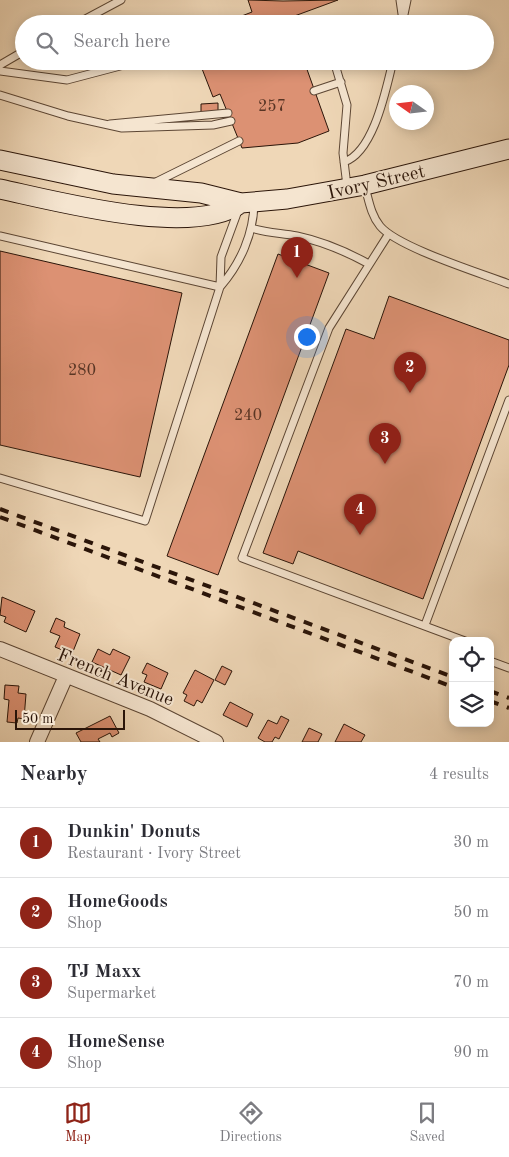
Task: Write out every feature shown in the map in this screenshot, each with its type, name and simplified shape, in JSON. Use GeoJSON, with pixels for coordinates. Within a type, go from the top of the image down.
{"type":"FeatureCollection","features":[{"type":"Feature","properties":{"kind":"street","name":"Ivory Street"},"geometry":{"type":"LineString","coordinates":[[0,189],[107,211],[162,216],[211,216],[248,203],[356,187],[509,149]]}},
{"type":"Feature","properties":{"kind":"street","name":"Ivory Street"},"geometry":{"type":"LineString","coordinates":[[0,160],[135,188],[200,193],[248,203]]}},
{"type":"Feature","properties":{"kind":"street","name":"French Avenue"},"geometry":{"type":"LineString","coordinates":[[0,649],[150,709],[216,742]]}},
{"type":"Feature","properties":{"kind":"street"},"geometry":{"type":"LineString","coordinates":[[37,742],[66,676]]}},
{"type":"Feature","properties":{"kind":"lane"},"geometry":{"type":"LineString","coordinates":[[93,15],[121,0]]}},
{"type":"Feature","properties":{"kind":"lane"},"geometry":{"type":"LineString","coordinates":[[400,0],[401,15]]}},
{"type":"Feature","properties":{"kind":"lane"},"geometry":{"type":"LineString","coordinates":[[404,15],[408,0]]}},
{"type":"Feature","properties":{"kind":"lane"},"geometry":{"type":"LineString","coordinates":[[0,65],[15,56]]}},
{"type":"Feature","properties":{"kind":"lane"},"geometry":{"type":"LineString","coordinates":[[0,71],[68,80],[105,70]]}},
{"type":"Feature","properties":{"kind":"lane"},"geometry":{"type":"LineString","coordinates":[[337,70],[347,116],[343,145],[344,162],[375,219],[388,235],[405,244],[509,284]]}},
{"type":"Feature","properties":{"kind":"lane"},"geometry":{"type":"LineString","coordinates":[[344,162],[358,154],[367,142],[383,98],[391,70]]}},
{"type":"Feature","properties":{"kind":"lane"},"geometry":{"type":"LineString","coordinates":[[314,91],[341,82]]}},
{"type":"Feature","properties":{"kind":"lane"},"geometry":{"type":"LineString","coordinates":[[0,95],[68,116],[122,128],[213,125],[231,121]]}},
{"type":"Feature","properties":{"kind":"lane"},"geometry":{"type":"LineString","coordinates":[[110,124],[228,113]]}},
{"type":"Feature","properties":{"kind":"lane"},"geometry":{"type":"LineString","coordinates":[[135,188],[176,174],[239,140]]}},
{"type":"Feature","properties":{"kind":"lane"},"geometry":{"type":"LineString","coordinates":[[220,287],[234,271],[251,228],[248,203]]}},
{"type":"Feature","properties":{"kind":"lane"},"geometry":{"type":"LineString","coordinates":[[0,478],[145,521],[220,287],[221,257],[248,203]]}},
{"type":"Feature","properties":{"kind":"lane"},"geometry":{"type":"LineString","coordinates":[[251,228],[273,235],[303,238],[352,255],[369,264]]}},
{"type":"Feature","properties":{"kind":"lane"},"geometry":{"type":"LineString","coordinates":[[388,235],[329,328],[242,558],[455,637]]}},
{"type":"Feature","properties":{"kind":"lane"},"geometry":{"type":"LineString","coordinates":[[0,236],[220,287]]}},
{"type":"Feature","properties":{"kind":"lane"},"geometry":{"type":"LineString","coordinates":[[425,625],[509,400]]}},
{"type":"Feature","properties":{"kind":"lane"},"geometry":{"type":"LineString","coordinates":[[494,662],[509,668]]}},
{"type":"Feature","properties":{"kind":"building"},"geometry":{"type":"Polygon","coordinates":[[[248,0],[338,0],[297,15],[244,15],[252,12],[248,0]]]}},
{"type":"Feature","properties":{"kind":"building"},"geometry":{"type":"Polygon","coordinates":[[[202,70],[307,70],[329,131],[298,143],[242,148],[220,94],[213,97],[202,70]]]}},
{"type":"Feature","properties":{"kind":"building"},"geometry":{"type":"Polygon","coordinates":[[[218,103],[218,111],[201,112],[201,104],[218,103]]]}},
{"type":"Feature","properties":{"kind":"building"},"geometry":{"type":"Polygon","coordinates":[[[0,251],[182,293],[140,477],[0,445],[0,251]]]}},
{"type":"Feature","properties":{"kind":"building"},"geometry":{"type":"Polygon","coordinates":[[[278,254],[329,273],[218,575],[167,556],[278,254]]]}},
{"type":"Feature","properties":{"kind":"building"},"geometry":{"type":"Polygon","coordinates":[[[389,296],[509,340],[509,365],[423,599],[298,551],[293,564],[263,553],[346,329],[374,339],[389,296]]]}},
{"type":"Feature","properties":{"kind":"building"},"geometry":{"type":"Polygon","coordinates":[[[2,597],[35,611],[26,632],[4,622],[6,617],[0,615],[2,597]]]}},
{"type":"Feature","properties":{"kind":"building"},"geometry":{"type":"Polygon","coordinates":[[[56,618],[65,622],[64,627],[80,634],[72,654],[55,647],[60,636],[50,632],[56,618]]]}},
{"type":"Feature","properties":{"kind":"building"},"geometry":{"type":"Polygon","coordinates":[[[98,649],[110,655],[113,649],[130,657],[121,675],[92,662],[98,649]]]}},
{"type":"Feature","properties":{"kind":"building"},"geometry":{"type":"Polygon","coordinates":[[[147,663],[168,673],[161,689],[144,682],[147,675],[142,673],[147,663]]]}},
{"type":"Feature","properties":{"kind":"building"},"geometry":{"type":"Polygon","coordinates":[[[222,666],[232,671],[225,685],[215,680],[222,666]]]}},
{"type":"Feature","properties":{"kind":"building"},"geometry":{"type":"Polygon","coordinates":[[[195,670],[214,680],[202,703],[197,700],[194,706],[184,701],[187,695],[183,693],[195,670]]]}},
{"type":"Feature","properties":{"kind":"building"},"geometry":{"type":"Polygon","coordinates":[[[5,685],[19,686],[18,693],[26,694],[24,719],[18,718],[17,723],[7,722],[9,700],[4,699],[5,685]]]}},
{"type":"Feature","properties":{"kind":"building"},"geometry":{"type":"Polygon","coordinates":[[[230,702],[253,714],[247,727],[223,715],[230,702]]]}},
{"type":"Feature","properties":{"kind":"building"},"geometry":{"type":"Polygon","coordinates":[[[110,716],[119,733],[112,737],[110,733],[98,739],[100,742],[81,742],[76,733],[110,716]]]}},
{"type":"Feature","properties":{"kind":"building"},"geometry":{"type":"Polygon","coordinates":[[[281,716],[289,720],[279,739],[275,737],[272,742],[265,742],[258,738],[268,720],[277,724],[281,716]]]}},
{"type":"Feature","properties":{"kind":"building"},"geometry":{"type":"Polygon","coordinates":[[[344,724],[365,735],[361,742],[335,742],[344,724]]]}},
{"type":"Feature","properties":{"kind":"building"},"geometry":{"type":"Polygon","coordinates":[[[309,728],[322,734],[318,742],[302,742],[309,728]]]}},
{"type":"Feature","properties":{"kind":"railway"},"geometry":{"type":"LineString","coordinates":[[0,509],[449,676]]}},
{"type":"Feature","properties":{"kind":"railway"},"geometry":{"type":"LineString","coordinates":[[0,517],[449,685]]}},
{"type":"Feature","properties":{"kind":"railway"},"geometry":{"type":"LineString","coordinates":[[494,692],[509,698]]}},
{"type":"Feature","properties":{"kind":"railway"},"geometry":{"type":"LineString","coordinates":[[494,702],[509,708]]}},
{"type":"Feature","properties":{"kind":"place","name":"Dunkin' Donuts"},"geometry":{"type":"Point","coordinates":[297,278]}},
{"type":"Feature","properties":{"kind":"place","name":"HomeGoods"},"geometry":{"type":"Point","coordinates":[410,393]}},
{"type":"Feature","properties":{"kind":"place","name":"TJ Maxx"},"geometry":{"type":"Point","coordinates":[385,464]}},
{"type":"Feature","properties":{"kind":"place","name":"HomeSense"},"geometry":{"type":"Point","coordinates":[360,535]}}]}
